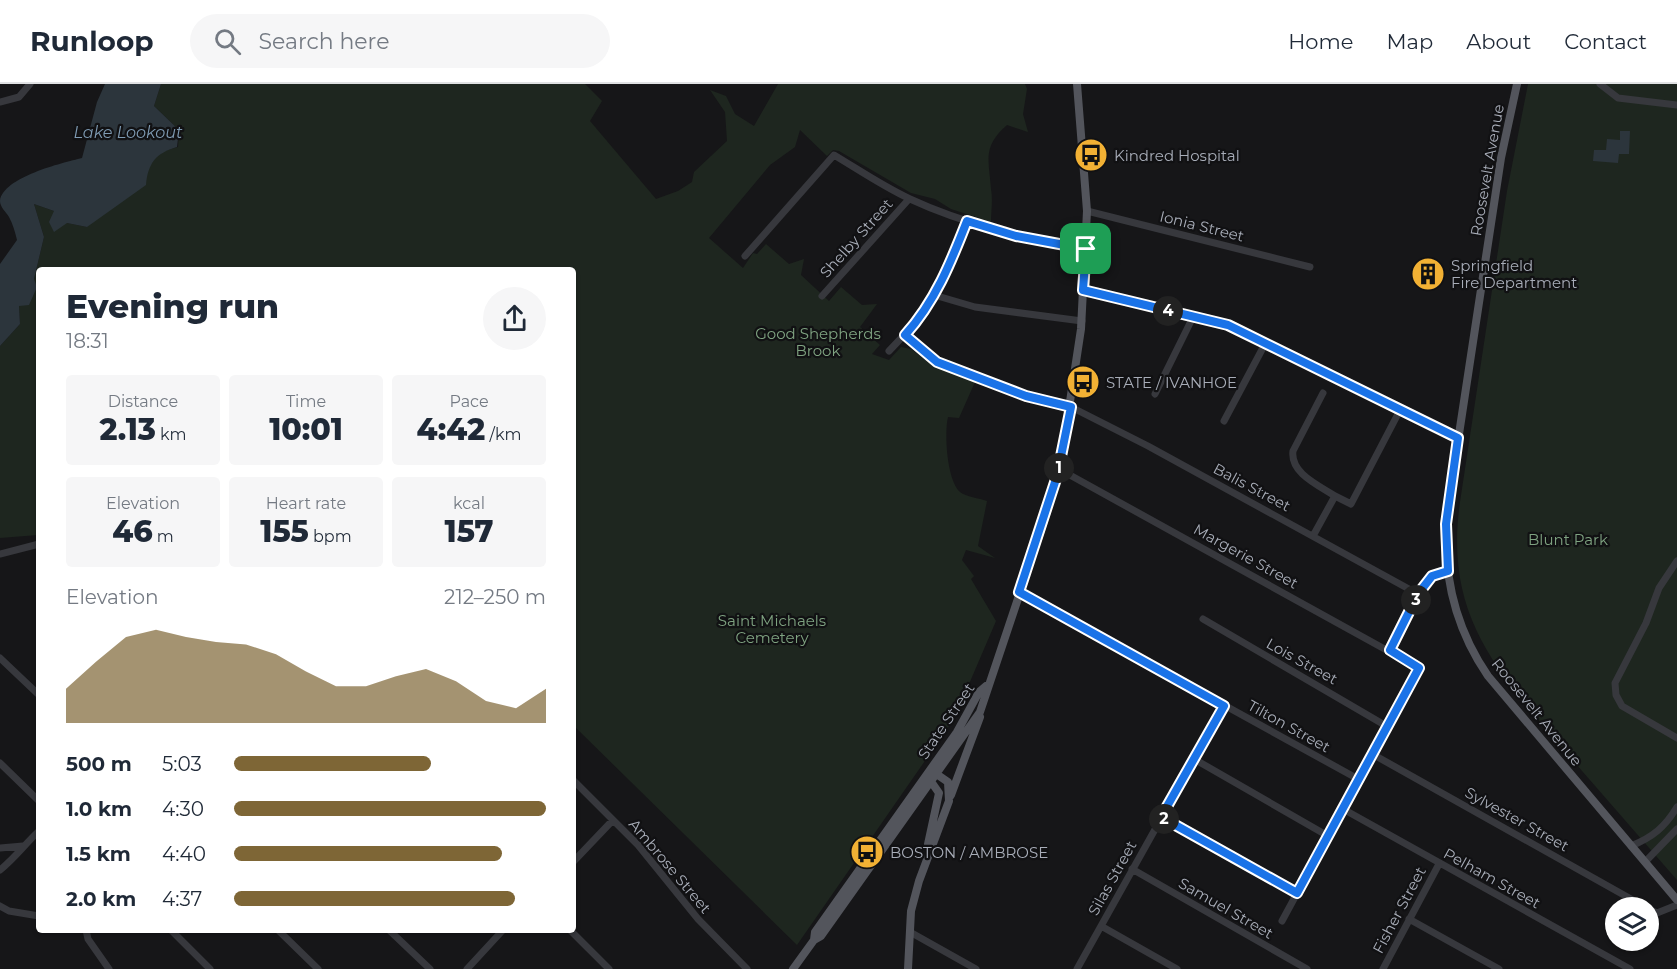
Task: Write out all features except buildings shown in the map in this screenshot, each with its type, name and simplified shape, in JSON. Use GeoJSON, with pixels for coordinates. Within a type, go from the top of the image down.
{"type":"FeatureCollection","features":[{"type":"Feature","properties":{"kind":"main road","name":"State Street"},"geometry":{"type":"LineString","coordinates":[[938,774],[980,712],[986,695],[986,686],[1059,469],[1071,407],[1082,321],[1086,249],[1087,211],[1077,84]]}},
{"type":"Feature","properties":{"kind":"main road","name":"Roosevelt Avenue"},"geometry":{"type":"LineString","coordinates":[[1517,84],[1501,158],[1458,438],[1446,524],[1448,571],[1463,629],[1488,676],[1677,900]]}},
{"type":"Feature","properties":{"kind":"main road","name":"State Street"},"geometry":{"type":"LineString","coordinates":[[793,969],[814,940],[815,932],[929,776],[980,692],[986,686]]}},
{"type":"Feature","properties":{"kind":"main road"},"geometry":{"type":"LineString","coordinates":[[909,969],[913,901],[980,712]]}},
{"type":"Feature","properties":{"kind":"main road"},"geometry":{"type":"LineString","coordinates":[[930,849],[928,844],[939,793],[929,776],[938,774],[948,782],[949,801]]}},
{"type":"Feature","properties":{"kind":"street"},"geometry":{"type":"LineString","coordinates":[[0,102],[20,97],[30,84]]}},
{"type":"Feature","properties":{"kind":"street"},"geometry":{"type":"LineString","coordinates":[[1600,84],[1618,98],[1677,105]]}},
{"type":"Feature","properties":{"kind":"street"},"geometry":{"type":"LineString","coordinates":[[745,256],[834,155],[909,199],[967,221],[1016,236],[1086,249]]}},
{"type":"Feature","properties":{"kind":"street","name":"Shelby Street"},"geometry":{"type":"LineString","coordinates":[[822,296],[909,199]]}},
{"type":"Feature","properties":{"kind":"street","name":"Ionia Street"},"geometry":{"type":"LineString","coordinates":[[1087,211],[1310,267]]}},
{"type":"Feature","properties":{"kind":"street"},"geometry":{"type":"LineString","coordinates":[[890,351],[923,315],[967,221]]}},
{"type":"Feature","properties":{"kind":"street"},"geometry":{"type":"LineString","coordinates":[[1083,290],[1228,325],[1458,438]]}},
{"type":"Feature","properties":{"kind":"street"},"geometry":{"type":"LineString","coordinates":[[934,295],[975,307],[1082,321]]}},
{"type":"Feature","properties":{"kind":"street"},"geometry":{"type":"LineString","coordinates":[[1155,394],[1193,317]]}},
{"type":"Feature","properties":{"kind":"street","name":"Balis Street"},"geometry":{"type":"LineString","coordinates":[[905,335],[937,362],[1026,396],[1071,407],[1148,446],[1418,594]]}},
{"type":"Feature","properties":{"kind":"street"},"geometry":{"type":"LineString","coordinates":[[1224,421],[1266,342]]}},
{"type":"Feature","properties":{"kind":"street"},"geometry":{"type":"LineString","coordinates":[[1323,393],[1293,451],[1295,468],[1335,496],[1351,504],[1400,410]]}},
{"type":"Feature","properties":{"kind":"street","name":"Margerie Street"},"geometry":{"type":"LineString","coordinates":[[1059,469],[1419,668],[1388,727]]}},
{"type":"Feature","properties":{"kind":"street"},"geometry":{"type":"LineString","coordinates":[[1313,536],[1335,496]]}},
{"type":"Feature","properties":{"kind":"street"},"geometry":{"type":"LineString","coordinates":[[0,554],[36,545]]}},
{"type":"Feature","properties":{"kind":"street"},"geometry":{"type":"LineString","coordinates":[[1677,561],[1659,588],[1646,624],[1615,683],[1616,695],[1622,706],[1677,738]]}},
{"type":"Feature","properties":{"kind":"street"},"geometry":{"type":"LineString","coordinates":[[1390,650],[1418,594],[1432,576],[1448,571]]}},
{"type":"Feature","properties":{"kind":"street","name":"Tilton Street"},"geometry":{"type":"LineString","coordinates":[[1019,592],[1358,779]]}},
{"type":"Feature","properties":{"kind":"street","name":"Lois Street"},"geometry":{"type":"LineString","coordinates":[[1203,619],[1388,727]]}},
{"type":"Feature","properties":{"kind":"street"},"geometry":{"type":"LineString","coordinates":[[0,658],[36,692]]}},
{"type":"Feature","properties":{"kind":"street","name":"Silas Street"},"geometry":{"type":"LineString","coordinates":[[1077,969],[1224,706]]}},
{"type":"Feature","properties":{"kind":"street"},"geometry":{"type":"LineString","coordinates":[[1282,921],[1388,727]]}},
{"type":"Feature","properties":{"kind":"street","name":"Sylvester Street"},"geometry":{"type":"LineString","coordinates":[[1374,755],[1628,897]]}},
{"type":"Feature","properties":{"kind":"street"},"geometry":{"type":"LineString","coordinates":[[1194,759],[1328,836]]}},
{"type":"Feature","properties":{"kind":"street"},"geometry":{"type":"LineString","coordinates":[[0,763],[36,798]]}},
{"type":"Feature","properties":{"kind":"street","name":"Ambrose Street"},"geometry":{"type":"LineString","coordinates":[[576,783],[642,850],[698,919],[747,969]]}},
{"type":"Feature","properties":{"kind":"street"},"geometry":{"type":"LineString","coordinates":[[1631,846],[1650,838],[1664,827],[1674,818],[1677,807]]}},
{"type":"Feature","properties":{"kind":"street","name":"Pelham Street"},"geometry":{"type":"LineString","coordinates":[[1343,809],[1630,969]]}},
{"type":"Feature","properties":{"kind":"street"},"geometry":{"type":"LineString","coordinates":[[1161,817],[1297,893]]}},
{"type":"Feature","properties":{"kind":"street"},"geometry":{"type":"LineString","coordinates":[[576,859],[614,820]]}},
{"type":"Feature","properties":{"kind":"street"},"geometry":{"type":"LineString","coordinates":[[1645,862],[1677,829]]}},
{"type":"Feature","properties":{"kind":"street"},"geometry":{"type":"LineString","coordinates":[[0,870],[15,858],[23,846],[36,834]]}},
{"type":"Feature","properties":{"kind":"street"},"geometry":{"type":"LineString","coordinates":[[0,848],[23,846]]}},
{"type":"Feature","properties":{"kind":"street","name":"Fisher Street"},"geometry":{"type":"LineString","coordinates":[[1383,969],[1439,864]]}},
{"type":"Feature","properties":{"kind":"street","name":"Samuel Street"},"geometry":{"type":"LineString","coordinates":[[1132,869],[1307,969]]}},
{"type":"Feature","properties":{"kind":"street","name":"Sylvester Street"},"geometry":{"type":"LineString","coordinates":[[1659,913],[1677,905]]}},
{"type":"Feature","properties":{"kind":"street"},"geometry":{"type":"LineString","coordinates":[[0,906],[9,911],[36,916]]}},
{"type":"Feature","properties":{"kind":"street"},"geometry":{"type":"LineString","coordinates":[[1409,919],[1499,969]]}},
{"type":"Feature","properties":{"kind":"street"},"geometry":{"type":"LineString","coordinates":[[1101,926],[1177,969]]}},
{"type":"Feature","properties":{"kind":"street"},"geometry":{"type":"LineString","coordinates":[[910,932],[976,969]]}},
{"type":"Feature","properties":{"kind":"street"},"geometry":{"type":"LineString","coordinates":[[87,933],[88,939],[109,969]]}},
{"type":"Feature","properties":{"kind":"street"},"geometry":{"type":"LineString","coordinates":[[174,933],[210,969]]}},
{"type":"Feature","properties":{"kind":"street"},"geometry":{"type":"LineString","coordinates":[[281,933],[318,969]]}},
{"type":"Feature","properties":{"kind":"street"},"geometry":{"type":"LineString","coordinates":[[392,933],[430,969]]}},
{"type":"Feature","properties":{"kind":"street"},"geometry":{"type":"LineString","coordinates":[[467,969],[500,933]]}},
{"type":"Feature","properties":{"kind":"street"},"geometry":{"type":"LineString","coordinates":[[573,933],[609,969]]}},
{"type":"Feature","properties":{"kind":"green space","name":"Saint Michaels Cemetery"},"geometry":{"type":"Polygon","coordinates":[[[161,84],[585,84],[602,101],[590,121],[656,199],[678,191],[692,182],[694,172],[727,141],[725,112],[710,90],[726,96],[735,114],[754,126],[778,84],[1025,84],[1027,89],[1023,114],[1028,132],[1007,125],[990,147],[991,222],[951,209],[935,199],[911,193],[839,151],[833,150],[827,156],[800,130],[795,147],[770,165],[709,238],[743,268],[753,253],[757,254],[766,244],[789,264],[804,259],[801,275],[829,301],[841,287],[862,305],[877,304],[860,327],[880,345],[872,354],[889,360],[901,347],[911,349],[933,366],[975,382],[959,418],[948,417],[947,445],[952,478],[960,492],[987,501],[978,546],[995,558],[966,550],[962,560],[974,576],[971,579],[996,621],[954,719],[797,945],[576,728],[576,267],[37,267],[44,237],[34,204],[54,211],[67,223],[87,227],[147,169],[160,152],[178,147],[179,130],[154,106],[161,84]]]}},
{"type":"Feature","properties":{"kind":"green space","name":"Blunt Park"},"geometry":{"type":"Polygon","coordinates":[[[1528,84],[1677,84],[1677,880],[1538,720],[1496,665],[1480,637],[1468,608],[1460,577],[1457,541],[1460,502],[1507,191],[1528,84]]]}},
{"type":"Feature","properties":{"kind":"green space","name":"Saint Michaels Cemetery"},"geometry":{"type":"Polygon","coordinates":[[[36,271],[36,535],[0,538],[0,346],[20,324],[19,306],[34,279],[36,271]]]}},
{"type":"Feature","properties":{"kind":"water","name":"Lake Lookout"},"geometry":{"type":"Polygon","coordinates":[[[105,84],[161,84],[154,106],[179,130],[177,147],[164,152],[154,160],[146,185],[87,227],[67,223],[54,232],[49,222],[54,211],[34,204],[44,237],[34,279],[36,289],[29,305],[19,306],[20,324],[0,346],[0,264],[17,240],[12,222],[0,201],[4,192],[22,178],[48,167],[82,158],[97,102],[105,84]]]}},
{"type":"Feature","properties":{"kind":"water"},"geometry":{"type":"Polygon","coordinates":[[[1620,131],[1630,131],[1629,154],[1619,154],[1618,163],[1593,161],[1594,150],[1606,150],[1607,139],[1620,140],[1620,131]]]}},
{"type":"Feature","properties":{"kind":"place","name":"Kindred Hospital"},"geometry":{"type":"Point","coordinates":[1091,155]}},
{"type":"Feature","properties":{"kind":"place","name":"Springfield Fire Department"},"geometry":{"type":"Point","coordinates":[1428,274]}},
{"type":"Feature","properties":{"kind":"place","name":"STATE / IVANHOE"},"geometry":{"type":"Point","coordinates":[1083,382]}},
{"type":"Feature","properties":{"kind":"place","name":"BOSTON / AMBROSE"},"geometry":{"type":"Point","coordinates":[867,852]}},
{"type":"Feature","properties":{"kind":"route"},"geometry":{"type":"LineString","coordinates":[[967,221],[1016,236],[1086,249],[1083,290],[1228,325],[1458,438],[1446,524],[1448,571],[1432,576],[1418,594],[1390,650],[1419,668],[1374,755],[1358,779],[1297,893],[1256,868],[1161,817],[1224,706],[1113,642],[1019,592],[1057,476],[1071,407],[1026,396],[1013,389],[937,362],[905,335],[923,315],[934,295],[967,221]]}},
{"type":"Feature","properties":{"kind":"park label","name":"Good Shepherds Brook"},"geometry":{"type":"Point","coordinates":[818,342]}}]}
